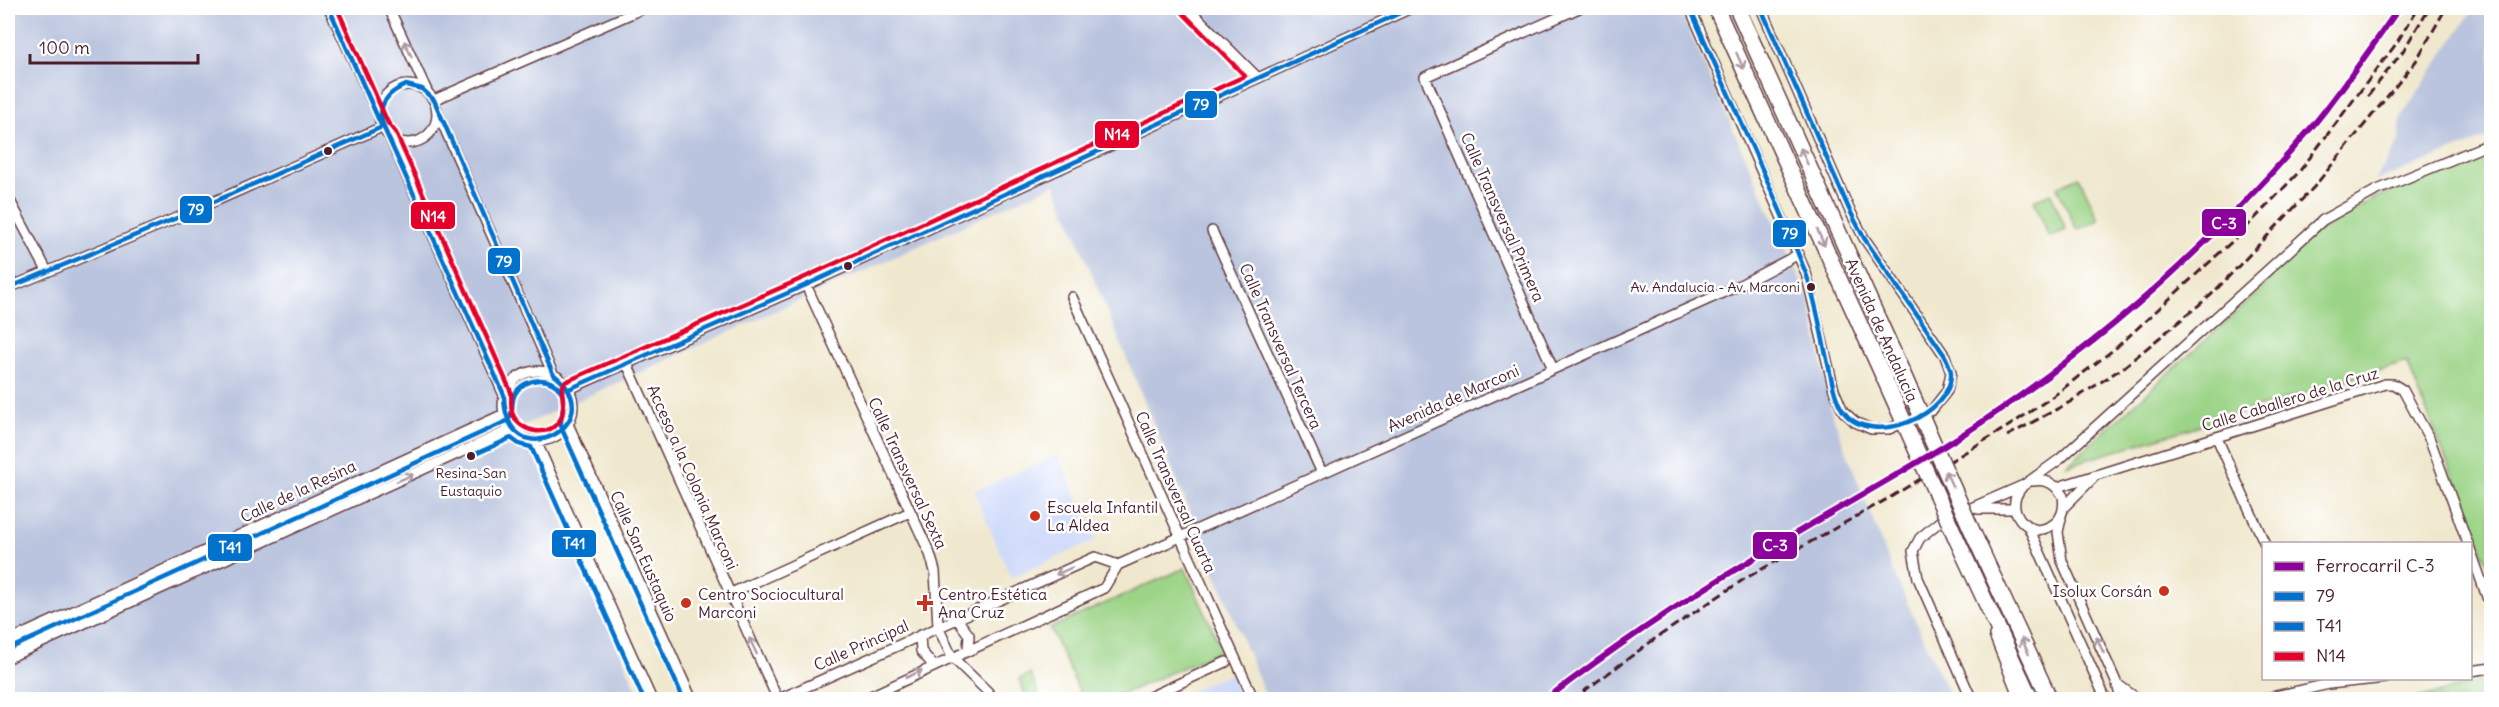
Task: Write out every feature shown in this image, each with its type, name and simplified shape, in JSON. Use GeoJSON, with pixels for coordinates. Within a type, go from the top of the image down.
{"type":"FeatureCollection","features":[{"type":"Feature","properties":{"kind":"main road","name":"Avenida de Andalucía"},"geometry":{"type":"LineString","coordinates":[[1716,8],[2031,699]]}},
{"type":"Feature","properties":{"kind":"main road","name":"Avenida de Andalucía"},"geometry":{"type":"LineString","coordinates":[[1737,8],[2050,699]]}},
{"type":"Feature","properties":{"kind":"street"},"geometry":{"type":"LineString","coordinates":[[329,8],[382,127],[389,136],[504,395],[504,414],[512,429],[522,437],[536,441],[547,440],[560,433],[568,424],[572,413],[573,401],[569,389],[553,374],[543,371],[526,374],[512,381],[504,395]]}},
{"type":"Feature","properties":{"kind":"street"},"geometry":{"type":"LineString","coordinates":[[388,8],[427,91],[434,100],[553,374]]}},
{"type":"Feature","properties":{"kind":"street"},"geometry":{"type":"LineString","coordinates":[[434,100],[644,8]]}},
{"type":"Feature","properties":{"kind":"street"},"geometry":{"type":"LineString","coordinates":[[1188,8],[1258,78]]}},
{"type":"Feature","properties":{"kind":"street"},"geometry":{"type":"LineString","coordinates":[[569,389],[806,285],[1408,8]]}},
{"type":"Feature","properties":{"kind":"street","name":"Calle Transversal Primera"},"geometry":{"type":"LineString","coordinates":[[1553,369],[1425,77],[1579,8]]}},
{"type":"Feature","properties":{"kind":"street"},"geometry":{"type":"LineString","coordinates":[[1690,8],[1799,254],[1813,297],[1834,390],[1843,411],[1855,422],[1871,429],[1889,429],[1932,410],[1947,391],[1951,373],[1945,356],[1864,238],[1849,209],[1761,8]]}},
{"type":"Feature","properties":{"kind":"street"},"geometry":{"type":"LineString","coordinates":[[379,116],[380,105],[394,88],[405,85],[417,86],[427,91]]}},
{"type":"Feature","properties":{"kind":"street"},"geometry":{"type":"LineString","coordinates":[[389,136],[399,141],[411,142],[422,139],[436,122],[437,111]]}},
{"type":"Feature","properties":{"kind":"street"},"geometry":{"type":"LineString","coordinates":[[8,288],[184,215],[382,127]]}},
{"type":"Feature","properties":{"kind":"street"},"geometry":{"type":"LineString","coordinates":[[2106,699],[2028,528],[2014,509],[2018,492],[2060,459],[2324,220],[2375,191],[2492,143]]}},
{"type":"Feature","properties":{"kind":"street"},"geometry":{"type":"LineString","coordinates":[[8,197],[47,271]]}},
{"type":"Feature","properties":{"kind":"street","name":"Calle Transversal Tercera"},"geometry":{"type":"LineString","coordinates":[[1212,231],[1322,473]]}},
{"type":"Feature","properties":{"kind":"street","name":"Avenida de Marconi"},"geometry":{"type":"LineString","coordinates":[[1118,565],[1740,285],[1799,254]]}},
{"type":"Feature","properties":{"kind":"street","name":"Calle Transversal Sexta"},"geometry":{"type":"LineString","coordinates":[[806,285],[930,554],[935,571],[938,627],[952,657],[988,692],[992,699]]}},
{"type":"Feature","properties":{"kind":"street","name":"Calle Transversal Cuarta"},"geometry":{"type":"LineString","coordinates":[[1072,297],[1254,699]]}},
{"type":"Feature","properties":{"kind":"street","name":"Acceso a la Colonia Marconi"},"geometry":{"type":"LineString","coordinates":[[627,364],[778,699]]}},
{"type":"Feature","properties":{"kind":"street","name":"Calle Caballero de la Cruz"},"geometry":{"type":"LineString","coordinates":[[2055,485],[2095,476],[2385,384],[2393,384],[2403,390],[2430,440],[2468,542]]}},
{"type":"Feature","properties":{"kind":"street","name":"Calle de la Resina"},"geometry":{"type":"LineString","coordinates":[[8,641],[504,414]]}},
{"type":"Feature","properties":{"kind":"street","name":"Calle San Eustaquio"},"geometry":{"type":"LineString","coordinates":[[568,424],[692,699]]}},
{"type":"Feature","properties":{"kind":"street","name":"Calle de la Resina"},"geometry":{"type":"LineString","coordinates":[[8,658],[512,429]]}},
{"type":"Feature","properties":{"kind":"street"},"geometry":{"type":"LineString","coordinates":[[2217,438],[2265,542]]}},
{"type":"Feature","properties":{"kind":"street"},"geometry":{"type":"LineString","coordinates":[[536,441],[652,699]]}},
{"type":"Feature","properties":{"kind":"street"},"geometry":{"type":"LineString","coordinates":[[2055,485],[2060,459]]}},
{"type":"Feature","properties":{"kind":"street","name":"Calle Caballero de la Cruz"},"geometry":{"type":"LineString","coordinates":[[2065,506],[2095,476]]}},
{"type":"Feature","properties":{"kind":"street"},"geometry":{"type":"LineString","coordinates":[[1972,699],[1918,578],[1913,551],[1920,538],[1939,522],[1973,509],[2027,483],[2042,480],[2055,485],[2063,496],[2065,506],[2058,532],[2061,561],[2117,684],[2121,699]]}},
{"type":"Feature","properties":{"kind":"street"},"geometry":{"type":"LineString","coordinates":[[1973,509],[2014,509]]}},
{"type":"Feature","properties":{"kind":"street"},"geometry":{"type":"LineString","coordinates":[[729,594],[910,512]]}},
{"type":"Feature","properties":{"kind":"street"},"geometry":{"type":"LineString","coordinates":[[2028,528],[2046,529],[2061,519]]}},
{"type":"Feature","properties":{"kind":"street"},"geometry":{"type":"LineString","coordinates":[[1957,540],[2020,699]]}},
{"type":"Feature","properties":{"kind":"street"},"geometry":{"type":"LineString","coordinates":[[2472,555],[2492,611]]}},
{"type":"Feature","properties":{"kind":"street","name":"Calle Principal"},"geometry":{"type":"LineString","coordinates":[[778,699],[1095,557],[1118,565]]}},
{"type":"Feature","properties":{"kind":"street"},"geometry":{"type":"LineString","coordinates":[[862,699],[1104,588],[1118,565]]}},
{"type":"Feature","properties":{"kind":"street"},"geometry":{"type":"LineString","coordinates":[[957,619],[969,635],[968,650]]}},
{"type":"Feature","properties":{"kind":"street"},"geometry":{"type":"LineString","coordinates":[[920,635],[921,651],[933,666]]}},
{"type":"Feature","properties":{"kind":"street"},"geometry":{"type":"LineString","coordinates":[[1143,699],[1226,663]]}},
{"type":"Feature","properties":{"kind":"street"},"geometry":{"type":"LineString","coordinates":[[2472,671],[2492,668]]}},
{"type":"Feature","properties":{"kind":"street"},"geometry":{"type":"LineString","coordinates":[[2258,699],[2328,681],[2347,680]]}},
{"type":"Feature","properties":{"kind":"street"},"geometry":{"type":"LineString","coordinates":[[2117,684],[2139,699]]}},
{"type":"Feature","properties":{"kind":"shaded area"},"geometry":{"type":"Polygon","coordinates":[[[8,8],[1679,8],[1810,302],[1831,411],[1891,567],[1951,699],[1267,699],[1055,184],[522,426],[641,699],[8,699],[8,8]]]}},
{"type":"Feature","properties":{"kind":"shaded area"},"geometry":{"type":"Polygon","coordinates":[[[2474,8],[2491,8],[2491,136],[2375,181],[2399,141],[2401,117],[2474,8]]]}},
{"type":"Feature","properties":{"kind":"shaded area","name":"Escuela Infantil La Aldea"},"geometry":{"type":"Polygon","coordinates":[[[1058,455],[1096,540],[1011,578],[974,491],[1058,455]]]}},
{"type":"Feature","properties":{"kind":"shaded area"},"geometry":{"type":"Polygon","coordinates":[[[1232,673],[1243,699],[1172,699],[1232,673]]]}},
{"type":"Feature","properties":{"kind":"green space"},"geometry":{"type":"Polygon","coordinates":[[[2491,151],[2491,572],[2407,362],[2066,466],[2259,292],[2297,244],[2375,198],[2491,151]]]}},
{"type":"Feature","properties":{"kind":"green space"},"geometry":{"type":"Polygon","coordinates":[[[2079,177],[2099,220],[2077,230],[2057,187],[2079,177]]]}},
{"type":"Feature","properties":{"kind":"green space"},"geometry":{"type":"Polygon","coordinates":[[[2051,193],[2066,230],[2049,237],[2034,200],[2051,193]]]}},
{"type":"Feature","properties":{"kind":"green space"},"geometry":{"type":"Polygon","coordinates":[[[1185,568],[1222,650],[1111,699],[1083,699],[1050,628],[1185,568]]]}},
{"type":"Feature","properties":{"kind":"green space"},"geometry":{"type":"Polygon","coordinates":[[[1030,674],[1039,694],[1027,699],[1019,679],[1030,674]]]}},
{"type":"Feature","properties":{"kind":"green space"},"geometry":{"type":"Polygon","coordinates":[[[2491,679],[2491,699],[2414,699],[2491,679]]]}},
{"type":"Feature","properties":{"kind":"railway"},"geometry":{"type":"LineString","coordinates":[[1572,700],[1656,638],[1746,578],[1889,498],[2007,427],[2052,397],[2117,347],[2238,236],[2299,172],[2396,44],[2418,8]]}},
{"type":"Feature","properties":{"kind":"railway"},"geometry":{"type":"LineString","coordinates":[[2368,96],[2403,51],[2429,8]]}},
{"type":"Feature","properties":{"kind":"railway"},"geometry":{"type":"LineString","coordinates":[[2007,436],[2070,402],[2124,367],[2211,295],[2314,187],[2416,61],[2446,8]]}},
{"type":"Feature","properties":{"kind":"rail line","name":"C-3"},"geometry":{"type":"LineString","coordinates":[[1545,700],[1619,645],[1696,594],[1925,458],[2028,391],[2072,358],[2197,250],[2274,171],[2333,100],[2399,8]]}},
{"type":"Feature","properties":{"kind":"transit line","name":"79"},"geometry":{"type":"LineString","coordinates":[[329,8],[382,127]]}},
{"type":"Feature","properties":{"kind":"transit line","name":"N14"},"geometry":{"type":"LineString","coordinates":[[337,8],[388,123],[396,133],[511,392],[513,415],[522,426],[535,431],[549,429],[560,420],[563,408],[562,388],[565,382],[803,278],[1245,76],[1183,13]]}},
{"type":"Feature","properties":{"kind":"transit line","name":"79"},"geometry":{"type":"LineString","coordinates":[[569,389],[806,285],[1411,8]]}},
{"type":"Feature","properties":{"kind":"transit line","name":"79"},"geometry":{"type":"LineString","coordinates":[[1690,8],[1805,271],[1816,306],[1833,385],[1840,406],[1856,422],[1872,427],[1890,427],[1908,422],[1939,402],[1948,388],[1950,367],[1945,356],[1864,238],[1849,209],[1761,8]]}},
{"type":"Feature","properties":{"kind":"transit line","name":"79"},"geometry":{"type":"LineString","coordinates":[[406,85],[422,89],[434,100],[553,374],[569,392],[572,410],[566,425],[553,436],[537,440],[521,436],[509,421],[504,395],[384,128],[381,114],[384,102],[393,92],[406,85]]}},
{"type":"Feature","properties":{"kind":"transit line","name":"79"},"geometry":{"type":"LineString","coordinates":[[8,288],[184,215],[382,127]]}},
{"type":"Feature","properties":{"kind":"transit line","name":"T41"},"geometry":{"type":"LineString","coordinates":[[11,648],[507,421],[519,388],[539,380],[553,383],[562,394],[561,427],[684,700]]}},
{"type":"Feature","properties":{"kind":"transit line","name":"T41"},"geometry":{"type":"LineString","coordinates":[[471,456],[511,438],[519,444],[531,447],[644,700]]}},
{"type":"Feature","properties":{"kind":"place","name":"Av. Andalucía - Av. Marconi"},"geometry":{"type":"Point","coordinates":[1811,287]}},
{"type":"Feature","properties":{"kind":"place","name":"Resina-San Eustaquio"},"geometry":{"type":"Point","coordinates":[471,456]}},
{"type":"Feature","properties":{"kind":"place","name":"Escuela Infantil La Aldea"},"geometry":{"type":"Point","coordinates":[1035,516]}},
{"type":"Feature","properties":{"kind":"place","name":"Isolux Corsán"},"geometry":{"type":"Point","coordinates":[2164,591]}},
{"type":"Feature","properties":{"kind":"place","name":"Centro Sociocultural Marconi"},"geometry":{"type":"Point","coordinates":[686,603]}},
{"type":"Feature","properties":{"kind":"place","name":"Centro Estética Ana Cruz"},"geometry":{"type":"Point","coordinates":[925,603]}}]}
